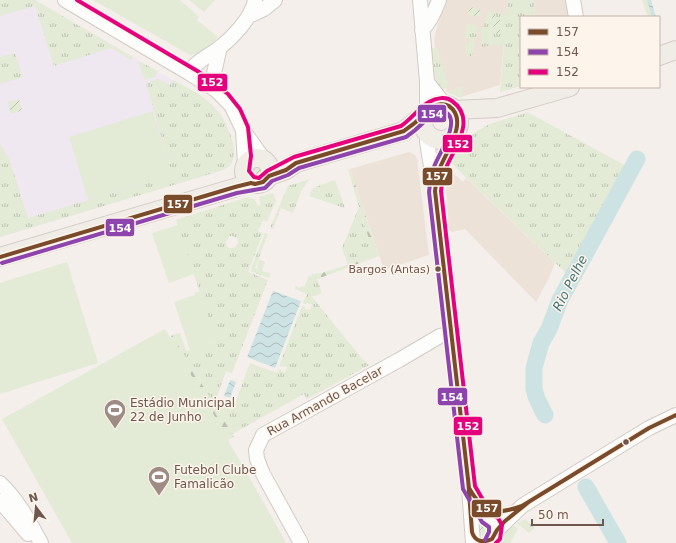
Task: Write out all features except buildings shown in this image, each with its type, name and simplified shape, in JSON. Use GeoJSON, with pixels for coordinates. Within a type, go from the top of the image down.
{"type":"FeatureCollection","features":[{"type":"Feature","properties":{"kind":"main road"},"geometry":{"type":"LineString","coordinates":[[660,56],[676,50]]}},
{"type":"Feature","properties":{"kind":"main road"},"geometry":{"type":"LineString","coordinates":[[404,131],[428,135],[434,139],[442,140],[450,137],[497,108],[567,88]]}},
{"type":"Feature","properties":{"kind":"main road"},"geometry":{"type":"LineString","coordinates":[[266,165],[263,182],[255,184],[246,172],[247,161],[254,157],[266,165],[296,164],[404,131],[435,105],[449,107],[497,108]]}},
{"type":"Feature","properties":{"kind":"main road"},"geometry":{"type":"LineString","coordinates":[[449,107],[458,118],[458,128],[456,132]]}},
{"type":"Feature","properties":{"kind":"main road"},"geometry":{"type":"LineString","coordinates":[[425,113],[423,118],[423,127],[428,135]]}},
{"type":"Feature","properties":{"kind":"main road"},"geometry":{"type":"LineString","coordinates":[[0,250],[224,183],[246,172]]}},
{"type":"Feature","properties":{"kind":"main road"},"geometry":{"type":"LineString","coordinates":[[0,257],[246,172]]}},
{"type":"Feature","properties":{"kind":"street"},"geometry":{"type":"LineString","coordinates":[[65,0],[211,86],[230,105],[243,130],[266,165]]}},
{"type":"Feature","properties":{"kind":"street"},"geometry":{"type":"LineString","coordinates":[[189,73],[201,60],[229,39],[249,16],[254,0]]}},
{"type":"Feature","properties":{"kind":"street"},"geometry":{"type":"LineString","coordinates":[[249,16],[264,9],[275,0]]}},
{"type":"Feature","properties":{"kind":"street"},"geometry":{"type":"LineString","coordinates":[[420,0],[427,82],[425,113]]}},
{"type":"Feature","properties":{"kind":"street"},"geometry":{"type":"LineString","coordinates":[[422,30],[427,26],[434,14],[439,0]]}},
{"type":"Feature","properties":{"kind":"street"},"geometry":{"type":"LineString","coordinates":[[572,0],[576,16]]}},
{"type":"Feature","properties":{"kind":"street"},"geometry":{"type":"LineString","coordinates":[[211,86],[220,47]]}},
{"type":"Feature","properties":{"kind":"street"},"geometry":{"type":"LineString","coordinates":[[427,82],[449,107]]}},
{"type":"Feature","properties":{"kind":"street"},"geometry":{"type":"LineString","coordinates":[[243,130],[246,172]]}},
{"type":"Feature","properties":{"kind":"street"},"geometry":{"type":"LineString","coordinates":[[435,191],[438,171],[453,142],[456,132]]}},
{"type":"Feature","properties":{"kind":"street"},"geometry":{"type":"LineString","coordinates":[[428,135],[427,142],[435,191],[452,334],[469,488],[470,510],[482,538]]}},
{"type":"Feature","properties":{"kind":"street","name":"Rua Armando Bacelar"},"geometry":{"type":"LineString","coordinates":[[301,543],[263,474],[257,459],[256,450],[263,435],[440,336],[452,334]]}},
{"type":"Feature","properties":{"kind":"street"},"geometry":{"type":"LineString","coordinates":[[482,538],[522,506],[649,428],[676,415]]}},
{"type":"Feature","properties":{"kind":"street"},"geometry":{"type":"LineString","coordinates":[[0,483],[7,502],[34,543]]}},
{"type":"Feature","properties":{"kind":"street"},"geometry":{"type":"LineString","coordinates":[[469,488],[487,518],[493,522],[482,538]]}},
{"type":"Feature","properties":{"kind":"street"},"geometry":{"type":"LineString","coordinates":[[7,502],[41,543]]}},
{"type":"Feature","properties":{"kind":"street"},"geometry":{"type":"LineString","coordinates":[[479,505],[492,512],[506,513]]}},
{"type":"Feature","properties":{"kind":"street"},"geometry":{"type":"LineString","coordinates":[[487,518],[506,513],[522,506]]}},
{"type":"Feature","properties":{"kind":"shaded area"},"geometry":{"type":"Polygon","coordinates":[[[0,0],[35,0],[208,101],[221,114],[227,126],[234,148],[232,162],[228,167],[220,171],[0,237],[0,0]]]}},
{"type":"Feature","properties":{"kind":"shaded area"},"geometry":{"type":"Polygon","coordinates":[[[444,0],[508,0],[500,85],[461,97],[463,87],[447,92],[446,88],[443,89],[437,82],[434,74],[432,48],[435,48],[434,39],[444,0]]]}},
{"type":"Feature","properties":{"kind":"shaded area"},"geometry":{"type":"Polygon","coordinates":[[[534,0],[567,0],[568,16],[535,16],[534,0]]]}},
{"type":"Feature","properties":{"kind":"shaded area"},"geometry":{"type":"Polygon","coordinates":[[[409,152],[415,155],[417,159],[429,255],[384,270],[350,169],[409,152]]]}},
{"type":"Feature","properties":{"kind":"shaded area"},"geometry":{"type":"Polygon","coordinates":[[[449,170],[463,182],[466,178],[555,263],[536,302],[465,229],[452,232],[449,230],[446,190],[449,170]]]}},
{"type":"Feature","properties":{"kind":"green space"},"geometry":{"type":"Polygon","coordinates":[[[0,0],[35,0],[133,57],[131,60],[111,48],[54,66],[35,6],[0,16],[0,0]]]}},
{"type":"Feature","properties":{"kind":"green space"},"geometry":{"type":"Polygon","coordinates":[[[93,0],[180,0],[199,17],[197,20],[218,37],[202,52],[190,55],[93,0]]]}},
{"type":"Feature","properties":{"kind":"green space"},"geometry":{"type":"Polygon","coordinates":[[[189,0],[215,0],[204,12],[189,0]]]}},
{"type":"Feature","properties":{"kind":"green space"},"geometry":{"type":"Polygon","coordinates":[[[508,0],[534,0],[535,16],[520,16],[520,86],[500,92],[504,45],[497,47],[496,44],[482,47],[482,30],[488,11],[506,15],[508,0]]]}},
{"type":"Feature","properties":{"kind":"green space"},"geometry":{"type":"Polygon","coordinates":[[[642,0],[647,0],[652,16],[648,16],[642,0]]]}},
{"type":"Feature","properties":{"kind":"green space"},"geometry":{"type":"Polygon","coordinates":[[[470,7],[481,10],[479,17],[468,15],[470,7]]]}},
{"type":"Feature","properties":{"kind":"green space"},"geometry":{"type":"Polygon","coordinates":[[[493,16],[500,19],[500,31],[498,34],[495,33],[493,29],[493,16]]]}},
{"type":"Feature","properties":{"kind":"green space"},"geometry":{"type":"Polygon","coordinates":[[[466,23],[478,26],[473,53],[471,56],[467,57],[464,44],[469,43],[469,38],[464,38],[466,23]]]}},
{"type":"Feature","properties":{"kind":"green space"},"geometry":{"type":"Polygon","coordinates":[[[432,48],[437,48],[449,87],[443,89],[439,85],[434,70],[432,48]]]}},
{"type":"Feature","properties":{"kind":"green space"},"geometry":{"type":"Polygon","coordinates":[[[15,53],[23,77],[0,84],[0,57],[15,53]]]}},
{"type":"Feature","properties":{"kind":"green space"},"geometry":{"type":"Polygon","coordinates":[[[138,61],[158,71],[155,77],[144,80],[138,61]]]}},
{"type":"Feature","properties":{"kind":"green space"},"geometry":{"type":"Polygon","coordinates":[[[158,79],[170,85],[173,80],[198,94],[217,110],[229,131],[234,147],[234,155],[230,165],[220,171],[0,237],[0,145],[5,151],[6,156],[8,155],[28,218],[172,175],[146,83],[158,79]]]}},
{"type":"Feature","properties":{"kind":"green space"},"geometry":{"type":"Polygon","coordinates":[[[463,87],[461,98],[447,92],[463,87]]]}},
{"type":"Feature","properties":{"kind":"green space"},"geometry":{"type":"Polygon","coordinates":[[[19,99],[22,110],[11,114],[8,102],[19,99]]]}},
{"type":"Feature","properties":{"kind":"green space"},"geometry":{"type":"Polygon","coordinates":[[[153,111],[172,175],[88,200],[69,137],[153,111]]]}},
{"type":"Feature","properties":{"kind":"green space"},"geometry":{"type":"Polygon","coordinates":[[[527,112],[628,167],[568,275],[452,164],[456,152],[464,142],[480,129],[501,120],[527,112]]]}},
{"type":"Feature","properties":{"kind":"green space"},"geometry":{"type":"Polygon","coordinates":[[[257,163],[262,165],[264,170],[262,175],[257,177],[252,175],[250,170],[252,165],[257,163]]]}},
{"type":"Feature","properties":{"kind":"green space"},"geometry":{"type":"Polygon","coordinates":[[[350,169],[379,256],[317,279],[319,274],[374,256],[348,170],[350,169]]]}},
{"type":"Feature","properties":{"kind":"green space"},"geometry":{"type":"Polygon","coordinates":[[[310,179],[302,190],[293,213],[281,208],[273,229],[270,228],[288,186],[310,179]]]}},
{"type":"Feature","properties":{"kind":"green space"},"geometry":{"type":"Polygon","coordinates":[[[335,180],[345,208],[309,196],[313,188],[335,180]]]}},
{"type":"Feature","properties":{"kind":"green space"},"geometry":{"type":"Polygon","coordinates":[[[273,193],[276,200],[267,222],[263,220],[258,231],[263,233],[248,272],[268,280],[232,373],[226,371],[215,402],[233,409],[250,363],[277,373],[279,369],[281,369],[281,371],[285,373],[287,367],[279,366],[302,306],[305,307],[305,309],[310,310],[312,304],[303,303],[307,294],[295,289],[296,286],[300,288],[301,286],[304,287],[309,276],[311,277],[312,274],[315,275],[316,273],[319,274],[317,279],[322,293],[312,297],[363,360],[369,365],[307,399],[304,394],[232,434],[172,335],[180,333],[186,351],[216,341],[176,220],[248,197],[254,199],[258,206],[261,205],[259,197],[273,193]],[[230,236],[226,241],[226,245],[228,248],[234,248],[238,241],[235,237],[230,236]]]}},
{"type":"Feature","properties":{"kind":"green space"},"geometry":{"type":"Polygon","coordinates":[[[359,207],[374,256],[348,265],[342,248],[359,207]]]}},
{"type":"Feature","properties":{"kind":"green space"},"geometry":{"type":"Polygon","coordinates":[[[178,225],[194,274],[169,283],[152,233],[178,225]]]}},
{"type":"Feature","properties":{"kind":"green space"},"geometry":{"type":"Polygon","coordinates":[[[265,233],[268,234],[255,268],[258,269],[259,259],[265,262],[262,271],[271,274],[269,278],[250,271],[265,233]]]}},
{"type":"Feature","properties":{"kind":"green space"},"geometry":{"type":"Polygon","coordinates":[[[67,262],[98,363],[0,394],[0,283],[67,262]]]}},
{"type":"Feature","properties":{"kind":"green space"},"geometry":{"type":"Polygon","coordinates":[[[200,292],[216,341],[190,350],[174,302],[195,295],[194,293],[200,292]]]}},
{"type":"Feature","properties":{"kind":"green space","name":"Estádio Municipal 22 de Junho"},"geometry":{"type":"Polygon","coordinates":[[[165,329],[286,543],[72,543],[2,419],[165,329]]]}},
{"type":"Feature","properties":{"kind":"green space"},"geometry":{"type":"Polygon","coordinates":[[[172,335],[234,437],[228,440],[170,339],[172,335]]]}},
{"type":"Feature","properties":{"kind":"green space"},"geometry":{"type":"Polygon","coordinates":[[[525,519],[535,528],[529,533],[517,523],[525,519]]]}},
{"type":"Feature","properties":{"kind":"green space"},"geometry":{"type":"Polygon","coordinates":[[[484,524],[488,526],[490,530],[488,534],[484,536],[480,534],[478,530],[480,526],[484,524]]]}},
{"type":"Feature","properties":{"kind":"green space"},"geometry":{"type":"Polygon","coordinates":[[[514,526],[518,529],[510,543],[499,543],[507,530],[514,526]]]}},
{"type":"Feature","properties":{"kind":"water"},"geometry":{"type":"Polygon","coordinates":[[[647,0],[651,0],[656,16],[652,16],[647,0]]]}},
{"type":"Feature","properties":{"kind":"water"},"geometry":{"type":"Polygon","coordinates":[[[273,291],[301,301],[275,368],[247,357],[273,291]]]}},
{"type":"Feature","properties":{"kind":"water"},"geometry":{"type":"Polygon","coordinates":[[[230,380],[236,382],[230,398],[224,396],[230,380]]]}},
{"type":"Feature","properties":{"kind":"waterway","name":"Rio Pelhe"},"geometry":{"type":"LineString","coordinates":[[545,415],[534,389],[534,368],[541,343],[549,329],[560,300],[637,159]]}},
{"type":"Feature","properties":{"kind":"waterway","name":"Rio Pelhe"},"geometry":{"type":"LineString","coordinates":[[586,487],[618,543]]}},
{"type":"Feature","properties":{"kind":"transit line","name":"152"},"geometry":{"type":"LineString","coordinates":[[77,0],[199,72],[228,94],[240,109],[248,127],[251,156],[249,171],[254,177],[259,178],[267,171],[294,157],[401,126],[426,104],[435,99],[450,99],[460,109],[463,117],[461,136],[444,173],[441,191],[475,486],[491,514],[498,518],[502,525],[500,539],[496,543]]}},
{"type":"Feature","properties":{"kind":"transit line","name":"157"},"geometry":{"type":"LineString","coordinates":[[0,257],[235,187],[263,182],[269,176],[286,170],[296,163],[404,131],[430,108],[445,104],[455,112],[457,128],[439,170],[435,191],[469,488],[474,497],[485,508],[497,512],[522,506],[649,428],[676,415]]}},
{"type":"Feature","properties":{"kind":"transit line","name":"154"},"geometry":{"type":"LineString","coordinates":[[2,263],[237,193],[265,188],[272,181],[288,175],[299,168],[406,137],[435,112],[440,110],[446,112],[451,119],[451,125],[447,140],[433,170],[429,192],[463,489],[482,522],[489,527],[489,532],[485,540]]}},
{"type":"Feature","properties":{"kind":"transit line","name":"157"},"geometry":{"type":"LineString","coordinates":[[468,478],[472,532],[477,540],[486,541],[492,539],[497,530],[505,521],[530,501]]}},
{"type":"Feature","properties":{"kind":"place","name":"Bargos (Antas)"},"geometry":{"type":"Point","coordinates":[438,269]}},
{"type":"Feature","properties":{"kind":"place","name":"Estádio Municipal 22 de Junho"},"geometry":{"type":"Point","coordinates":[115,430]}},
{"type":"Feature","properties":{"kind":"place","name":"Futebol Clube Famalicão"},"geometry":{"type":"Point","coordinates":[159,496]}}]}
